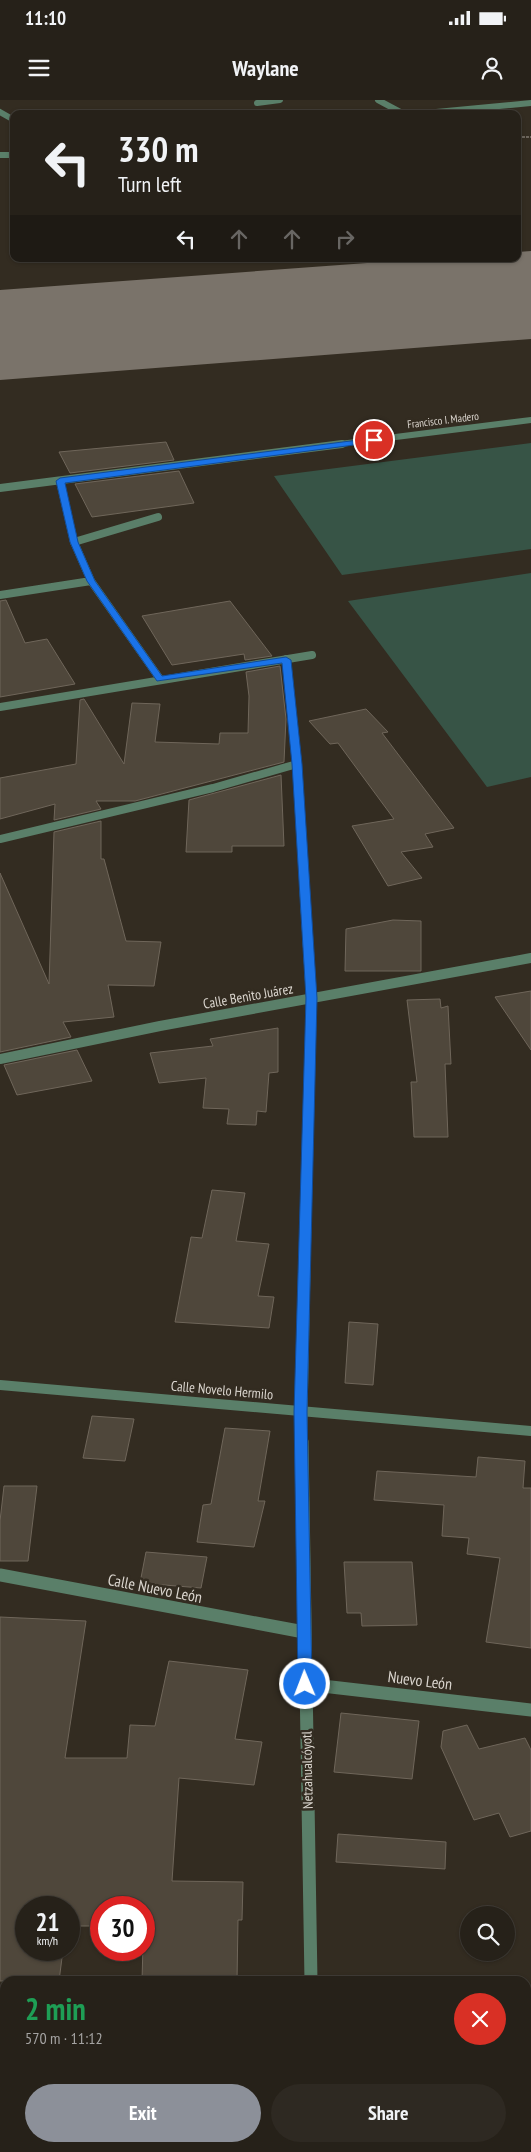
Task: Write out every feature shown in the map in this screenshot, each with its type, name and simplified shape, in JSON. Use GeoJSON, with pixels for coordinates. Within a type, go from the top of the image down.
{"type":"FeatureCollection","features":[{"type":"Feature","properties":{"kind":"street"},"geometry":{"type":"LineString","coordinates":[[257,103],[280,100]]}},
{"type":"Feature","properties":{"kind":"street"},"geometry":{"type":"LineString","coordinates":[[378,100],[397,110]]}},
{"type":"Feature","properties":{"kind":"street"},"geometry":{"type":"LineString","coordinates":[[457,110],[531,103]]}},
{"type":"Feature","properties":{"kind":"street","name":"Francisco I. Madero"},"geometry":{"type":"LineString","coordinates":[[0,488],[531,420]]}},
{"type":"Feature","properties":{"kind":"street"},"geometry":{"type":"LineString","coordinates":[[60,481],[74,542],[91,581],[160,679]]}},
{"type":"Feature","properties":{"kind":"street"},"geometry":{"type":"LineString","coordinates":[[74,542],[158,518]]}},
{"type":"Feature","properties":{"kind":"street"},"geometry":{"type":"LineString","coordinates":[[0,595],[91,581]]}},
{"type":"Feature","properties":{"kind":"street"},"geometry":{"type":"LineString","coordinates":[[0,707],[312,655]]}},
{"type":"Feature","properties":{"kind":"street","name":"Netzahualcóyotl"},"geometry":{"type":"LineString","coordinates":[[286,660],[297,764],[312,998],[301,1412],[311,1976]]}},
{"type":"Feature","properties":{"kind":"street"},"geometry":{"type":"LineString","coordinates":[[0,839],[213,788],[297,764]]}},
{"type":"Feature","properties":{"kind":"street","name":"Calle Benito Juárez"},"geometry":{"type":"LineString","coordinates":[[0,1059],[312,998],[531,958]]}},
{"type":"Feature","properties":{"kind":"street","name":"Calle Novelo Hermilo"},"geometry":{"type":"LineString","coordinates":[[0,1386],[531,1431]]}},
{"type":"Feature","properties":{"kind":"street","name":"Calle Nuevo León"},"geometry":{"type":"LineString","coordinates":[[0,1576],[304,1632]]}},
{"type":"Feature","properties":{"kind":"street","name":"Nuevo León"},"geometry":{"type":"LineString","coordinates":[[305,1684],[531,1710]]}},
{"type":"Feature","properties":{"kind":"green space"},"geometry":{"type":"Polygon","coordinates":[[[531,443],[531,549],[342,575],[274,476],[531,443]]]}},
{"type":"Feature","properties":{"kind":"green space"},"geometry":{"type":"Polygon","coordinates":[[[531,573],[531,777],[487,787],[348,601],[531,573]]]}},
{"type":"Feature","properties":{"kind":"building"},"geometry":{"type":"Polygon","coordinates":[[[166,442],[174,460],[70,473],[59,452],[166,442]]]}},
{"type":"Feature","properties":{"kind":"building"},"geometry":{"type":"Polygon","coordinates":[[[179,471],[194,503],[92,517],[75,484],[179,471]]]}},
{"type":"Feature","properties":{"kind":"building"},"geometry":{"type":"Polygon","coordinates":[[[6,600],[25,643],[47,639],[75,684],[0,697],[0,601],[6,600]]]}},
{"type":"Feature","properties":{"kind":"building"},"geometry":{"type":"Polygon","coordinates":[[[230,601],[272,656],[245,660],[244,654],[172,665],[142,616],[230,601]]]}},
{"type":"Feature","properties":{"kind":"building"},"geometry":{"type":"Polygon","coordinates":[[[280,666],[286,719],[284,762],[135,801],[96,801],[101,809],[54,820],[55,804],[0,819],[0,778],[76,764],[80,700],[84,699],[124,764],[132,703],[160,704],[155,742],[219,744],[220,733],[248,733],[249,696],[246,672],[280,666]]]}},
{"type":"Feature","properties":{"kind":"building"},"geometry":{"type":"Polygon","coordinates":[[[366,709],[388,732],[382,733],[454,828],[425,834],[433,847],[401,852],[422,878],[388,886],[352,826],[394,819],[338,743],[330,744],[309,721],[366,709]]]}},
{"type":"Feature","properties":{"kind":"building"},"geometry":{"type":"Polygon","coordinates":[[[281,775],[284,846],[232,846],[232,852],[186,852],[189,800],[281,775]]]}},
{"type":"Feature","properties":{"kind":"building"},"geometry":{"type":"Polygon","coordinates":[[[101,821],[101,859],[104,859],[126,941],[161,942],[154,986],[108,985],[114,1017],[63,1022],[71,1037],[0,1052],[0,873],[49,984],[54,832],[101,821]]]}},
{"type":"Feature","properties":{"kind":"building"},"geometry":{"type":"Polygon","coordinates":[[[393,920],[421,921],[421,971],[345,971],[346,929],[393,920]]]}},
{"type":"Feature","properties":{"kind":"building"},"geometry":{"type":"Polygon","coordinates":[[[531,991],[531,1050],[495,997],[531,991]]]}},
{"type":"Feature","properties":{"kind":"building"},"geometry":{"type":"Polygon","coordinates":[[[440,999],[441,1008],[448,1006],[451,1064],[445,1064],[448,1137],[414,1137],[411,1082],[417,1082],[407,1000],[440,999]]]}},
{"type":"Feature","properties":{"kind":"building"},"geometry":{"type":"Polygon","coordinates":[[[278,1028],[278,1072],[269,1073],[266,1112],[257,1111],[256,1125],[227,1124],[229,1109],[203,1108],[206,1078],[159,1083],[150,1053],[213,1046],[210,1039],[278,1028]]]}},
{"type":"Feature","properties":{"kind":"building"},"geometry":{"type":"Polygon","coordinates":[[[77,1050],[92,1081],[17,1095],[4,1065],[77,1050]]]}},
{"type":"Feature","properties":{"kind":"building"},"geometry":{"type":"Polygon","coordinates":[[[212,1190],[245,1193],[236,1241],[269,1244],[258,1296],[274,1297],[269,1328],[175,1322],[191,1237],[202,1238],[212,1190]]]}},
{"type":"Feature","properties":{"kind":"building"},"geometry":{"type":"Polygon","coordinates":[[[349,1322],[378,1324],[373,1385],[345,1383],[349,1322]]]}},
{"type":"Feature","properties":{"kind":"building"},"geometry":{"type":"Polygon","coordinates":[[[92,1416],[134,1419],[125,1461],[83,1458],[92,1416]]]}},
{"type":"Feature","properties":{"kind":"building"},"geometry":{"type":"Polygon","coordinates":[[[225,1428],[270,1431],[258,1501],[265,1501],[254,1547],[197,1542],[203,1505],[211,1504],[225,1428]]]}},
{"type":"Feature","properties":{"kind":"building"},"geometry":{"type":"Polygon","coordinates":[[[478,1457],[525,1461],[523,1488],[531,1488],[531,1648],[486,1642],[500,1558],[467,1554],[469,1538],[442,1536],[444,1505],[374,1500],[377,1471],[476,1477],[478,1457]]]}},
{"type":"Feature","properties":{"kind":"building"},"geometry":{"type":"Polygon","coordinates":[[[4,1486],[37,1486],[28,1561],[0,1561],[0,1521],[4,1486]]]}},
{"type":"Feature","properties":{"kind":"building"},"geometry":{"type":"Polygon","coordinates":[[[146,1552],[207,1557],[201,1588],[140,1583],[146,1552]]]}},
{"type":"Feature","properties":{"kind":"building"},"geometry":{"type":"Polygon","coordinates":[[[344,1562],[412,1562],[417,1625],[362,1626],[361,1613],[347,1613],[344,1562]]]}},
{"type":"Feature","properties":{"kind":"building"},"geometry":{"type":"Polygon","coordinates":[[[0,1617],[86,1621],[65,1758],[127,1758],[130,1725],[155,1726],[169,1661],[248,1670],[235,1739],[262,1742],[254,1785],[179,1778],[172,1881],[243,1882],[242,1920],[238,1920],[237,1976],[142,1976],[143,1961],[155,1961],[155,1896],[90,1896],[90,1926],[80,1926],[80,1896],[15,1896],[15,1961],[62,1961],[60,1976],[0,1976],[0,1617]]]}},
{"type":"Feature","properties":{"kind":"building"},"geometry":{"type":"Polygon","coordinates":[[[341,1713],[419,1721],[412,1779],[334,1772],[341,1713]]]}},
{"type":"Feature","properties":{"kind":"building"},"geometry":{"type":"Polygon","coordinates":[[[467,1725],[479,1749],[525,1738],[531,1750],[531,1831],[510,1837],[499,1813],[474,1820],[441,1747],[443,1731],[467,1725]]]}},
{"type":"Feature","properties":{"kind":"building"},"geometry":{"type":"Polygon","coordinates":[[[338,1834],[446,1842],[445,1869],[336,1862],[338,1834]]]}},
{"type":"Feature","properties":{"kind":"runway"},"geometry":{"type":"LineString","coordinates":[[0,335],[531,295]]}},
{"type":"Feature","properties":{"kind":"route"},"geometry":{"type":"LineString","coordinates":[[305,1684],[301,1412],[312,998],[297,764],[286,660],[160,679],[91,581],[74,542],[60,481],[374,440]]}}]}
